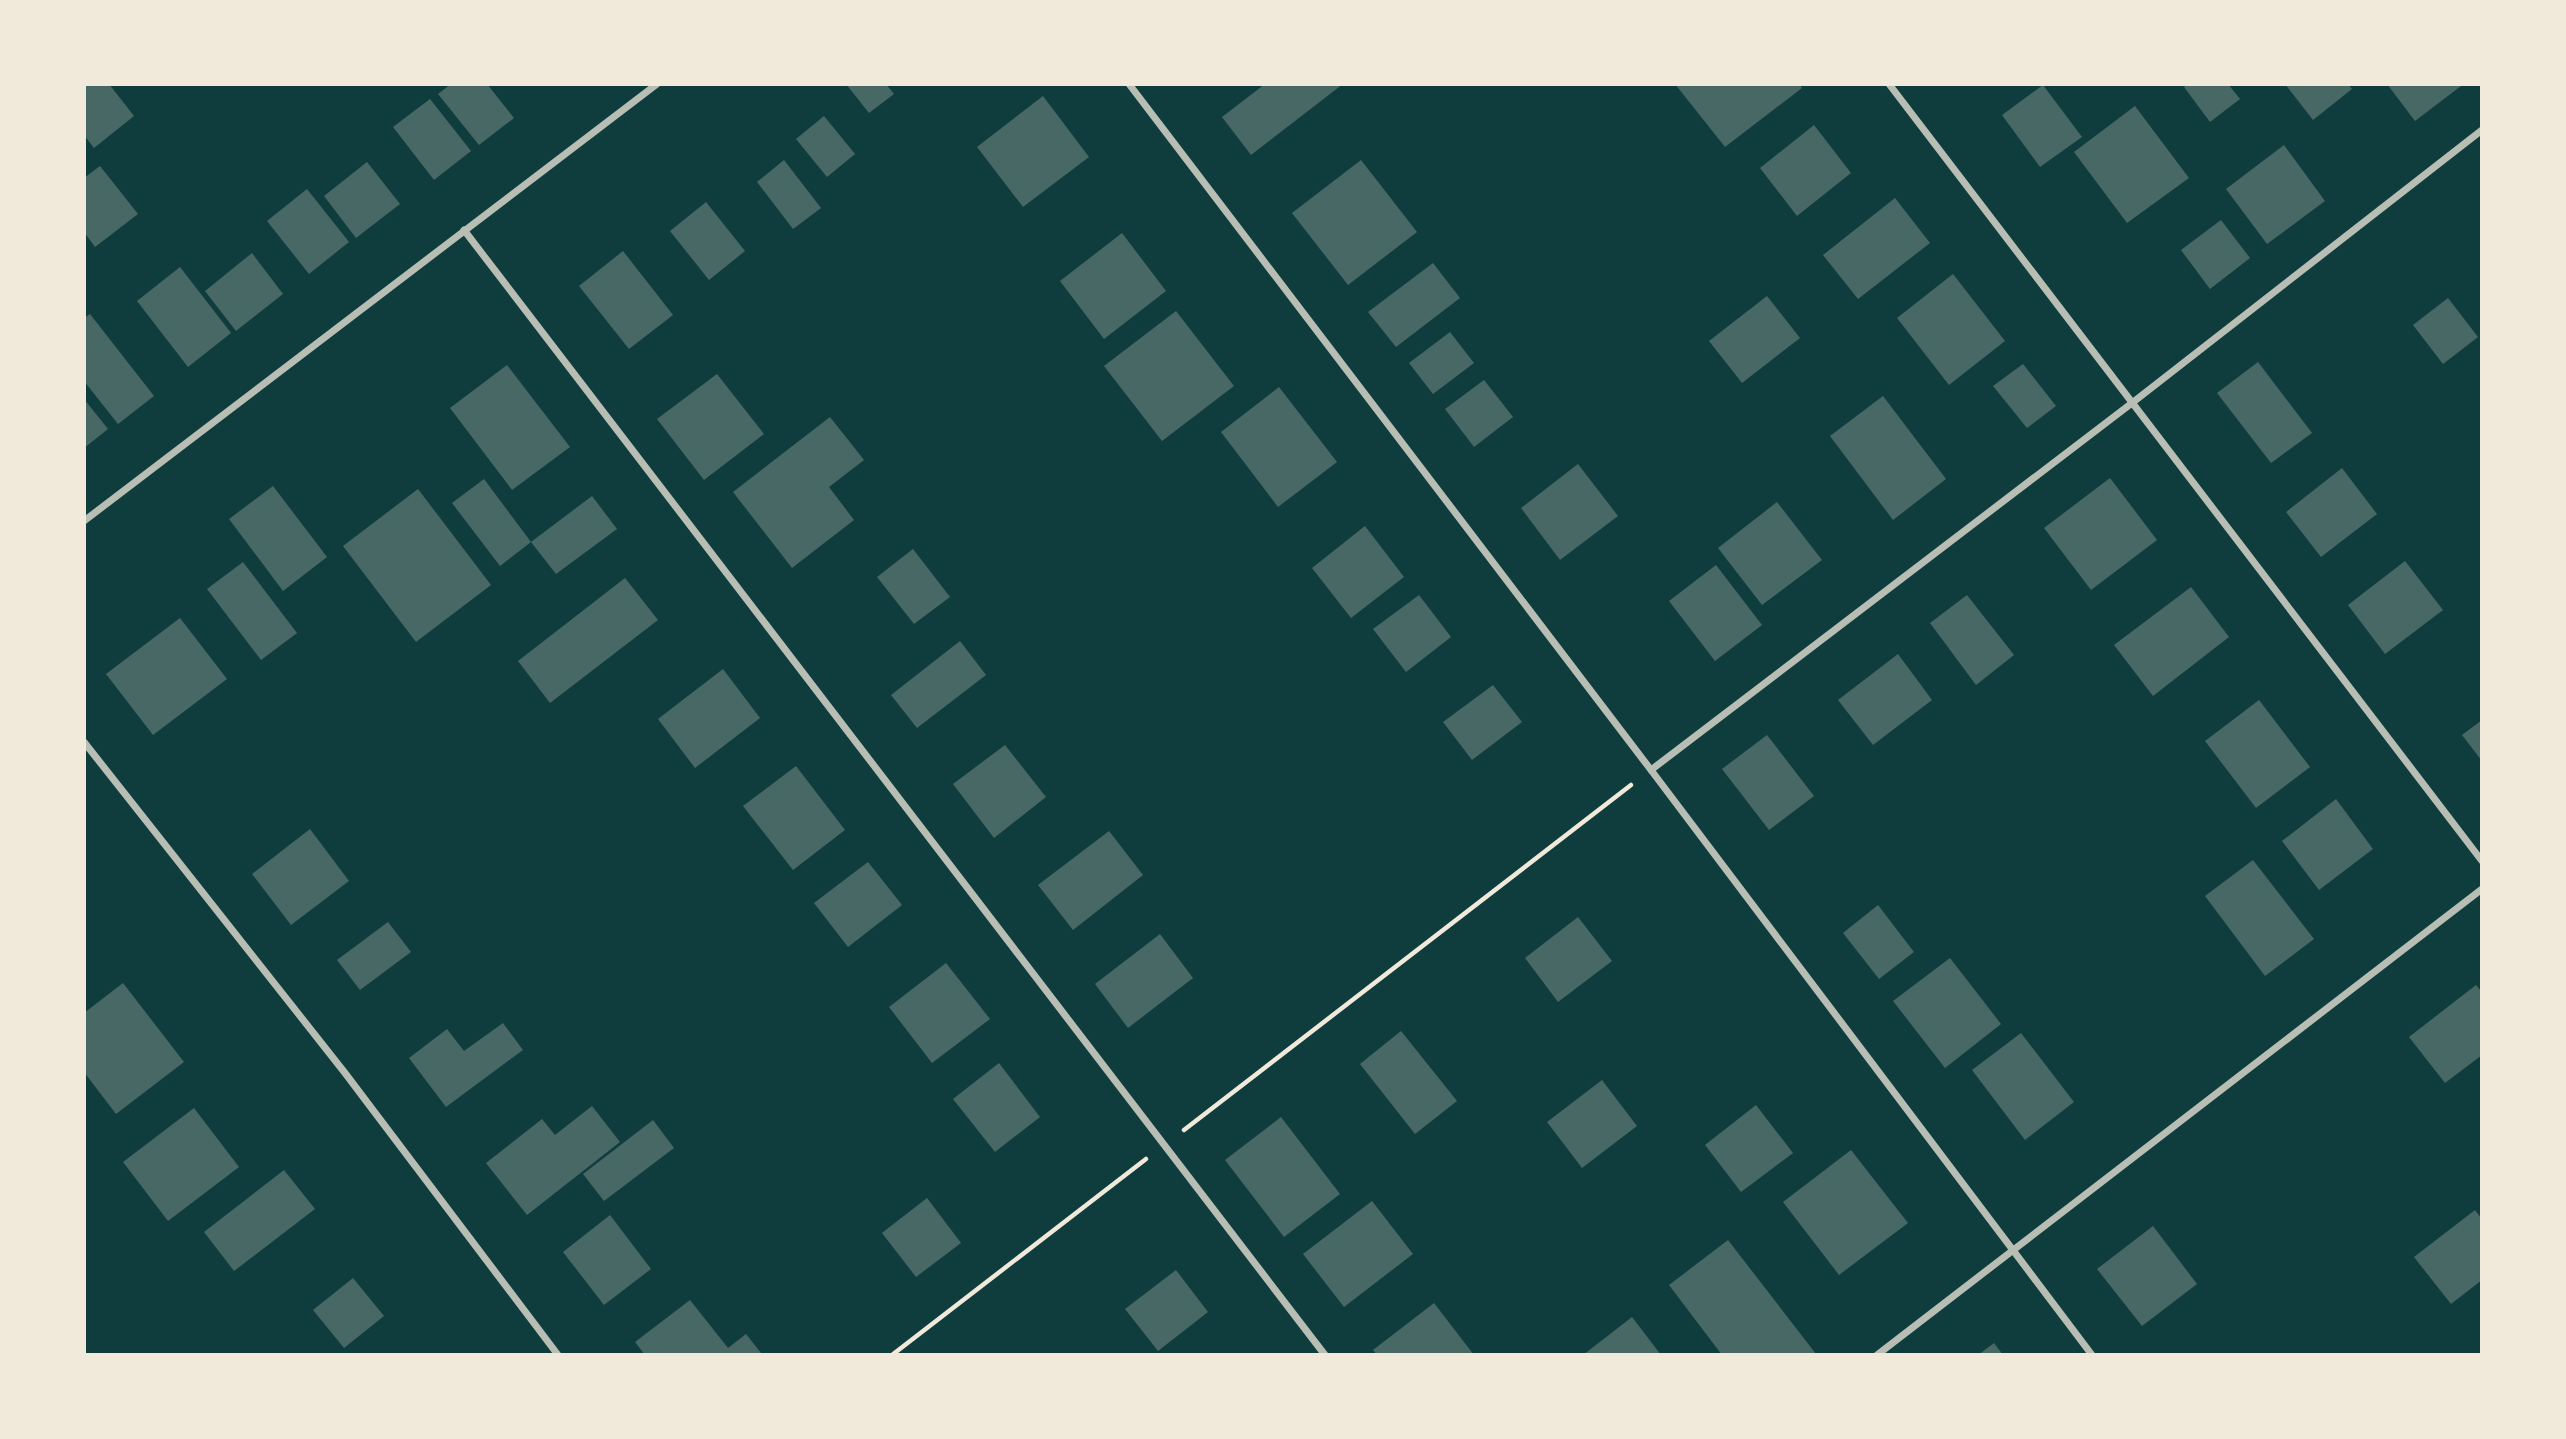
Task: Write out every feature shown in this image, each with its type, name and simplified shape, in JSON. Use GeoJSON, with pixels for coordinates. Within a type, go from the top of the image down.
{"type":"FeatureCollection","features":[{"type":"Feature","properties":{"kind":"street"},"geometry":{"type":"LineString","coordinates":[[84,521],[657,84]]}},
{"type":"Feature","properties":{"kind":"street"},"geometry":{"type":"LineString","coordinates":[[1129,84],[1651,769],[2092,1355]]}},
{"type":"Feature","properties":{"kind":"street"},"geometry":{"type":"LineString","coordinates":[[1889,84],[2482,861]]}},
{"type":"Feature","properties":{"kind":"street"},"geometry":{"type":"LineString","coordinates":[[1651,769],[2132,403],[2482,130]]}},
{"type":"Feature","properties":{"kind":"street"},"geometry":{"type":"LineString","coordinates":[[464,230],[1325,1355]]}},
{"type":"Feature","properties":{"kind":"street"},"geometry":{"type":"LineString","coordinates":[[84,742],[345,1073],[558,1355]]}},
{"type":"Feature","properties":{"kind":"street"},"geometry":{"type":"LineString","coordinates":[[1877,1355],[2482,889]]}},
{"type":"Feature","properties":{"kind":"path"},"geometry":{"type":"LineString","coordinates":[[892,1355],[1651,769]]}},
{"type":"Feature","properties":{"kind":"building"},"geometry":{"type":"Polygon","coordinates":[[[84,84],[109,84],[134,116],[94,148],[84,135],[84,84]]]}},
{"type":"Feature","properties":{"kind":"building"},"geometry":{"type":"Polygon","coordinates":[[[451,84],[487,84],[514,118],[479,145],[438,94],[451,84]]]}},
{"type":"Feature","properties":{"kind":"building"},"geometry":{"type":"Polygon","coordinates":[[[846,84],[886,84],[894,94],[869,113],[846,84]]]}},
{"type":"Feature","properties":{"kind":"building"},"geometry":{"type":"Polygon","coordinates":[[[1265,84],[1343,84],[1251,155],[1222,117],[1265,84]]]}},
{"type":"Feature","properties":{"kind":"building"},"geometry":{"type":"Polygon","coordinates":[[[1675,84],[1799,84],[1802,88],[1725,147],[1675,84]]]}},
{"type":"Feature","properties":{"kind":"building"},"geometry":{"type":"Polygon","coordinates":[[[2188,84],[2228,84],[2240,99],[2210,122],[2184,87],[2188,84]]]}},
{"type":"Feature","properties":{"kind":"building"},"geometry":{"type":"Polygon","coordinates":[[[2285,84],[2348,84],[2352,89],[2313,120],[2285,84]]]}},
{"type":"Feature","properties":{"kind":"building"},"geometry":{"type":"Polygon","coordinates":[[[2387,84],[2460,84],[2461,86],[2415,121],[2387,84]]]}},
{"type":"Feature","properties":{"kind":"building"},"geometry":{"type":"Polygon","coordinates":[[[2043,85],[2082,137],[2040,167],[2002,115],[2043,85]]]}},
{"type":"Feature","properties":{"kind":"building"},"geometry":{"type":"Polygon","coordinates":[[[1043,96],[1089,157],[1023,207],[977,147],[1043,96]]]}},
{"type":"Feature","properties":{"kind":"building"},"geometry":{"type":"Polygon","coordinates":[[[430,99],[471,151],[434,180],[393,127],[430,99]]]}},
{"type":"Feature","properties":{"kind":"building"},"geometry":{"type":"Polygon","coordinates":[[[2135,106],[2189,178],[2127,223],[2074,152],[2135,106]]]}},
{"type":"Feature","properties":{"kind":"building"},"geometry":{"type":"Polygon","coordinates":[[[824,116],[855,154],[827,177],[796,139],[824,116]]]}},
{"type":"Feature","properties":{"kind":"building"},"geometry":{"type":"Polygon","coordinates":[[[1814,125],[1851,173],[1797,216],[1760,168],[1814,125]]]}},
{"type":"Feature","properties":{"kind":"building"},"geometry":{"type":"Polygon","coordinates":[[[2284,145],[2325,201],[2267,244],[2226,189],[2284,145]]]}},
{"type":"Feature","properties":{"kind":"building"},"geometry":{"type":"Polygon","coordinates":[[[784,160],[821,208],[793,229],[757,182],[784,160]]]}},
{"type":"Feature","properties":{"kind":"building"},"geometry":{"type":"Polygon","coordinates":[[[1361,160],[1417,232],[1348,285],[1292,213],[1361,160]]]}},
{"type":"Feature","properties":{"kind":"building"},"geometry":{"type":"Polygon","coordinates":[[[367,162],[400,204],[356,238],[324,196],[367,162]]]}},
{"type":"Feature","properties":{"kind":"building"},"geometry":{"type":"Polygon","coordinates":[[[100,166],[138,214],[95,247],[84,232],[84,178],[100,166]]]}},
{"type":"Feature","properties":{"kind":"building"},"geometry":{"type":"Polygon","coordinates":[[[307,189],[349,242],[309,274],[267,221],[307,189]]]}},
{"type":"Feature","properties":{"kind":"building"},"geometry":{"type":"Polygon","coordinates":[[[1895,198],[1930,243],[1858,299],[1823,255],[1895,198]]]}},
{"type":"Feature","properties":{"kind":"building"},"geometry":{"type":"Polygon","coordinates":[[[706,202],[745,251],[709,280],[670,231],[706,202]]]}},
{"type":"Feature","properties":{"kind":"building"},"geometry":{"type":"Polygon","coordinates":[[[2221,220],[2250,258],[2210,289],[2181,250],[2221,220]]]}},
{"type":"Feature","properties":{"kind":"building"},"geometry":{"type":"Polygon","coordinates":[[[1122,233],[1166,291],[1104,339],[1060,281],[1122,233]]]}},
{"type":"Feature","properties":{"kind":"building"},"geometry":{"type":"Polygon","coordinates":[[[623,251],[673,315],[629,349],[579,286],[623,251]]]}},
{"type":"Feature","properties":{"kind":"building"},"geometry":{"type":"Polygon","coordinates":[[[252,253],[283,294],[236,331],[205,291],[252,253]]]}},
{"type":"Feature","properties":{"kind":"building"},"geometry":{"type":"Polygon","coordinates":[[[1433,263],[1460,298],[1396,347],[1368,312],[1433,263]]]}},
{"type":"Feature","properties":{"kind":"building"},"geometry":{"type":"Polygon","coordinates":[[[180,267],[231,333],[188,367],[137,301],[180,267]]]}},
{"type":"Feature","properties":{"kind":"building"},"geometry":{"type":"Polygon","coordinates":[[[1953,274],[2005,341],[1949,385],[1897,318],[1953,274]]]}},
{"type":"Feature","properties":{"kind":"building"},"geometry":{"type":"Polygon","coordinates":[[[1767,296],[1800,338],[1742,383],[1709,341],[1767,296]]]}},
{"type":"Feature","properties":{"kind":"building"},"geometry":{"type":"Polygon","coordinates":[[[2448,298],[2478,337],[2443,364],[2413,325],[2448,298]]]}},
{"type":"Feature","properties":{"kind":"building"},"geometry":{"type":"Polygon","coordinates":[[[1176,311],[1234,386],[1162,441],[1104,366],[1176,311]]]}},
{"type":"Feature","properties":{"kind":"building"},"geometry":{"type":"Polygon","coordinates":[[[90,314],[154,396],[118,424],[84,381],[84,318],[90,314]]]}},
{"type":"Feature","properties":{"kind":"building"},"geometry":{"type":"Polygon","coordinates":[[[1450,332],[1474,363],[1433,394],[1409,363],[1450,332]]]}},
{"type":"Feature","properties":{"kind":"building"},"geometry":{"type":"Polygon","coordinates":[[[2258,362],[2312,433],[2271,463],[2217,393],[2258,362]]]}},
{"type":"Feature","properties":{"kind":"building"},"geometry":{"type":"Polygon","coordinates":[[[2023,364],[2056,406],[2027,428],[1993,386],[2023,364]]]}},
{"type":"Feature","properties":{"kind":"building"},"geometry":{"type":"Polygon","coordinates":[[[507,365],[570,447],[512,490],[450,408],[507,365]]]}},
{"type":"Feature","properties":{"kind":"building"},"geometry":{"type":"Polygon","coordinates":[[[717,374],[764,434],[704,480],[657,419],[717,374]]]}},
{"type":"Feature","properties":{"kind":"building"},"geometry":{"type":"Polygon","coordinates":[[[1484,380],[1513,417],[1474,447],[1445,409],[1484,380]]]}},
{"type":"Feature","properties":{"kind":"building"},"geometry":{"type":"Polygon","coordinates":[[[1279,387],[1337,462],[1278,507],[1221,432],[1279,387]]]}},
{"type":"Feature","properties":{"kind":"building"},"geometry":{"type":"Polygon","coordinates":[[[1883,396],[1946,479],[1893,520],[1830,436],[1883,396]]]}},
{"type":"Feature","properties":{"kind":"building"},"geometry":{"type":"Polygon","coordinates":[[[84,399],[108,429],[84,448],[84,399]]]}},
{"type":"Feature","properties":{"kind":"building"},"geometry":{"type":"Polygon","coordinates":[[[830,417],[864,460],[829,487],[854,520],[792,568],[733,492],[830,417]]]}},
{"type":"Feature","properties":{"kind":"building"},"geometry":{"type":"Polygon","coordinates":[[[1578,464],[1618,516],[1560,560],[1521,508],[1578,464]]]}},
{"type":"Feature","properties":{"kind":"building"},"geometry":{"type":"Polygon","coordinates":[[[2342,468],[2377,514],[2321,557],[2286,512],[2342,468]]]}},
{"type":"Feature","properties":{"kind":"building"},"geometry":{"type":"Polygon","coordinates":[[[2110,478],[2157,540],[2091,590],[2044,528],[2110,478]]]}},
{"type":"Feature","properties":{"kind":"building"},"geometry":{"type":"Polygon","coordinates":[[[484,479],[531,542],[500,566],[452,503],[484,479]]]}},
{"type":"Feature","properties":{"kind":"building"},"geometry":{"type":"Polygon","coordinates":[[[273,486],[327,557],[283,591],[229,519],[273,486]]]}},
{"type":"Feature","properties":{"kind":"building"},"geometry":{"type":"Polygon","coordinates":[[[418,489],[491,585],[416,642],[343,546],[418,489]]]}},
{"type":"Feature","properties":{"kind":"building"},"geometry":{"type":"Polygon","coordinates":[[[592,496],[617,529],[556,574],[531,542],[592,496]]]}},
{"type":"Feature","properties":{"kind":"building"},"geometry":{"type":"Polygon","coordinates":[[[1777,502],[1822,560],[1762,605],[1718,548],[1777,502]]]}},
{"type":"Feature","properties":{"kind":"building"},"geometry":{"type":"Polygon","coordinates":[[[1365,526],[1404,577],[1351,618],[1312,568],[1365,526]]]}},
{"type":"Feature","properties":{"kind":"building"},"geometry":{"type":"Polygon","coordinates":[[[913,549],[950,597],[914,624],[877,577],[913,549]]]}},
{"type":"Feature","properties":{"kind":"building"},"geometry":{"type":"Polygon","coordinates":[[[2405,561],[2443,610],[2385,654],[2348,605],[2405,561]]]}},
{"type":"Feature","properties":{"kind":"building"},"geometry":{"type":"Polygon","coordinates":[[[243,562],[297,633],[261,660],[207,589],[243,562]]]}},
{"type":"Feature","properties":{"kind":"building"},"geometry":{"type":"Polygon","coordinates":[[[1716,565],[1762,625],[1715,661],[1669,601],[1716,565]]]}},
{"type":"Feature","properties":{"kind":"building"},"geometry":{"type":"Polygon","coordinates":[[[625,578],[658,620],[550,703],[518,661],[625,578]]]}},
{"type":"Feature","properties":{"kind":"building"},"geometry":{"type":"Polygon","coordinates":[[[2191,587],[2229,637],[2153,696],[2114,645],[2191,587]]]}},
{"type":"Feature","properties":{"kind":"building"},"geometry":{"type":"Polygon","coordinates":[[[1419,595],[1451,637],[1406,672],[1373,629],[1419,595]]]}},
{"type":"Feature","properties":{"kind":"building"},"geometry":{"type":"Polygon","coordinates":[[[1967,595],[2014,655],[1976,685],[1930,623],[1967,595]]]}},
{"type":"Feature","properties":{"kind":"building"},"geometry":{"type":"Polygon","coordinates":[[[180,618],[227,679],[153,735],[106,674],[180,618]]]}},
{"type":"Feature","properties":{"kind":"building"},"geometry":{"type":"Polygon","coordinates":[[[960,641],[986,675],[917,728],[891,695],[960,641]]]}},
{"type":"Feature","properties":{"kind":"building"},"geometry":{"type":"Polygon","coordinates":[[[1898,654],[1932,700],[1873,745],[1838,700],[1898,654]]]}},
{"type":"Feature","properties":{"kind":"building"},"geometry":{"type":"Polygon","coordinates":[[[723,669],[760,718],[695,768],[658,719],[723,669]]]}},
{"type":"Feature","properties":{"kind":"building"},"geometry":{"type":"Polygon","coordinates":[[[1493,685],[1522,722],[1472,760],[1443,722],[1493,685]]]}},
{"type":"Feature","properties":{"kind":"building"},"geometry":{"type":"Polygon","coordinates":[[[2259,700],[2310,767],[2256,808],[2205,741],[2259,700]]]}},
{"type":"Feature","properties":{"kind":"building"},"geometry":{"type":"Polygon","coordinates":[[[2482,720],[2482,761],[2462,735],[2482,720]]]}},
{"type":"Feature","properties":{"kind":"building"},"geometry":{"type":"Polygon","coordinates":[[[1767,735],[1814,796],[1769,830],[1722,769],[1767,735]]]}},
{"type":"Feature","properties":{"kind":"building"},"geometry":{"type":"Polygon","coordinates":[[[1005,745],[1046,797],[994,838],[953,784],[1005,745]]]}},
{"type":"Feature","properties":{"kind":"building"},"geometry":{"type":"Polygon","coordinates":[[[796,766],[845,830],[793,870],[743,806],[796,766]]]}},
{"type":"Feature","properties":{"kind":"building"},"geometry":{"type":"Polygon","coordinates":[[[2336,799],[2373,849],[2319,890],[2282,841],[2336,799]]]}},
{"type":"Feature","properties":{"kind":"building"},"geometry":{"type":"Polygon","coordinates":[[[310,829],[349,881],[291,925],[252,874],[310,829]]]}},
{"type":"Feature","properties":{"kind":"building"},"geometry":{"type":"Polygon","coordinates":[[[1109,831],[1143,875],[1073,930],[1038,885],[1109,831]]]}},
{"type":"Feature","properties":{"kind":"building"},"geometry":{"type":"Polygon","coordinates":[[[2253,860],[2314,939],[2265,976],[2205,896],[2253,860]]]}},
{"type":"Feature","properties":{"kind":"building"},"geometry":{"type":"Polygon","coordinates":[[[868,862],[902,905],[848,947],[814,903],[868,862]]]}},
{"type":"Feature","properties":{"kind":"building"},"geometry":{"type":"Polygon","coordinates":[[[1878,905],[1914,952],[1879,979],[1843,933],[1878,905]]]}},
{"type":"Feature","properties":{"kind":"building"},"geometry":{"type":"Polygon","coordinates":[[[1578,917],[1612,961],[1558,1002],[1525,958],[1578,917]]]}},
{"type":"Feature","properties":{"kind":"building"},"geometry":{"type":"Polygon","coordinates":[[[388,922],[411,952],[360,990],[337,960],[388,922]]]}},
{"type":"Feature","properties":{"kind":"building"},"geometry":{"type":"Polygon","coordinates":[[[1160,934],[1193,978],[1128,1028],[1095,984],[1160,934]]]}},
{"type":"Feature","properties":{"kind":"building"},"geometry":{"type":"Polygon","coordinates":[[[1950,958],[2001,1024],[1945,1068],[1893,1001],[1950,958]]]}},
{"type":"Feature","properties":{"kind":"building"},"geometry":{"type":"Polygon","coordinates":[[[946,963],[990,1019],[932,1063],[889,1007],[946,963]]]}},
{"type":"Feature","properties":{"kind":"building"},"geometry":{"type":"Polygon","coordinates":[[[123,983],[184,1062],[116,1114],[84,1072],[84,1013],[123,983]]]}},
{"type":"Feature","properties":{"kind":"building"},"geometry":{"type":"Polygon","coordinates":[[[2476,985],[2482,992],[2482,1055],[2445,1083],[2409,1037],[2476,985]]]}},
{"type":"Feature","properties":{"kind":"building"},"geometry":{"type":"Polygon","coordinates":[[[503,1023],[523,1050],[446,1107],[409,1058],[447,1029],[464,1051],[503,1023]]]}},
{"type":"Feature","properties":{"kind":"building"},"geometry":{"type":"Polygon","coordinates":[[[1401,1031],[1457,1101],[1415,1134],[1360,1064],[1401,1031]]]}},
{"type":"Feature","properties":{"kind":"building"},"geometry":{"type":"Polygon","coordinates":[[[2021,1033],[2074,1102],[2025,1140],[1972,1070],[2021,1033]]]}},
{"type":"Feature","properties":{"kind":"building"},"geometry":{"type":"Polygon","coordinates":[[[999,1063],[1040,1117],[995,1152],[953,1099],[999,1063]]]}},
{"type":"Feature","properties":{"kind":"building"},"geometry":{"type":"Polygon","coordinates":[[[1602,1080],[1637,1126],[1582,1168],[1547,1122],[1602,1080]]]}},
{"type":"Feature","properties":{"kind":"building"},"geometry":{"type":"Polygon","coordinates":[[[1756,1105],[1793,1153],[1741,1192],[1705,1145],[1756,1105]]]}},
{"type":"Feature","properties":{"kind":"building"},"geometry":{"type":"Polygon","coordinates":[[[592,1106],[620,1142],[527,1215],[486,1163],[542,1119],[555,1135],[592,1106]]]}},
{"type":"Feature","properties":{"kind":"building"},"geometry":{"type":"Polygon","coordinates":[[[194,1108],[239,1167],[168,1221],[123,1162],[194,1108]]]}},
{"type":"Feature","properties":{"kind":"building"},"geometry":{"type":"Polygon","coordinates":[[[1281,1117],[1340,1194],[1284,1237],[1225,1160],[1281,1117]]]}},
{"type":"Feature","properties":{"kind":"building"},"geometry":{"type":"Polygon","coordinates":[[[653,1120],[674,1148],[604,1201],[583,1174],[653,1120]]]}},
{"type":"Feature","properties":{"kind":"building"},"geometry":{"type":"Polygon","coordinates":[[[1851,1150],[1908,1223],[1839,1275],[1783,1202],[1851,1150]]]}},
{"type":"Feature","properties":{"kind":"building"},"geometry":{"type":"Polygon","coordinates":[[[284,1170],[315,1209],[234,1271],[204,1232],[284,1170]]]}},
{"type":"Feature","properties":{"kind":"building"},"geometry":{"type":"Polygon","coordinates":[[[927,1198],[961,1243],[916,1277],[882,1233],[927,1198]]]}},
{"type":"Feature","properties":{"kind":"building"},"geometry":{"type":"Polygon","coordinates":[[[1372,1201],[1413,1254],[1344,1307],[1303,1254],[1372,1201]]]}},
{"type":"Feature","properties":{"kind":"building"},"geometry":{"type":"Polygon","coordinates":[[[2475,1210],[2482,1219],[2482,1280],[2451,1304],[2414,1257],[2475,1210]]]}},
{"type":"Feature","properties":{"kind":"building"},"geometry":{"type":"Polygon","coordinates":[[[610,1215],[651,1269],[604,1305],[563,1252],[610,1215]]]}},
{"type":"Feature","properties":{"kind":"building"},"geometry":{"type":"Polygon","coordinates":[[[2153,1226],[2197,1284],[2142,1326],[2097,1269],[2153,1226]]]}},
{"type":"Feature","properties":{"kind":"building"},"geometry":{"type":"Polygon","coordinates":[[[1728,1240],[1816,1354],[1722,1355],[1669,1285],[1728,1240]]]}},
{"type":"Feature","properties":{"kind":"building"},"geometry":{"type":"Polygon","coordinates":[[[1176,1270],[1208,1312],[1158,1351],[1125,1309],[1176,1270]]]}},
{"type":"Feature","properties":{"kind":"building"},"geometry":{"type":"Polygon","coordinates":[[[353,1278],[384,1316],[344,1348],[313,1310],[353,1278]]]}},
{"type":"Feature","properties":{"kind":"building"},"geometry":{"type":"Polygon","coordinates":[[[690,1300],[728,1348],[746,1334],[761,1353],[645,1355],[635,1342],[690,1300]]]}},
{"type":"Feature","properties":{"kind":"building"},"geometry":{"type":"Polygon","coordinates":[[[1434,1303],[1474,1355],[1377,1355],[1373,1350],[1434,1303]]]}},
{"type":"Feature","properties":{"kind":"building"},"geometry":{"type":"Polygon","coordinates":[[[1632,1317],[1661,1355],[1583,1355],[1632,1317]]]}},
{"type":"Feature","properties":{"kind":"building"},"geometry":{"type":"Polygon","coordinates":[[[1994,1343],[2003,1355],[1978,1355],[1994,1343]]]}}]}
